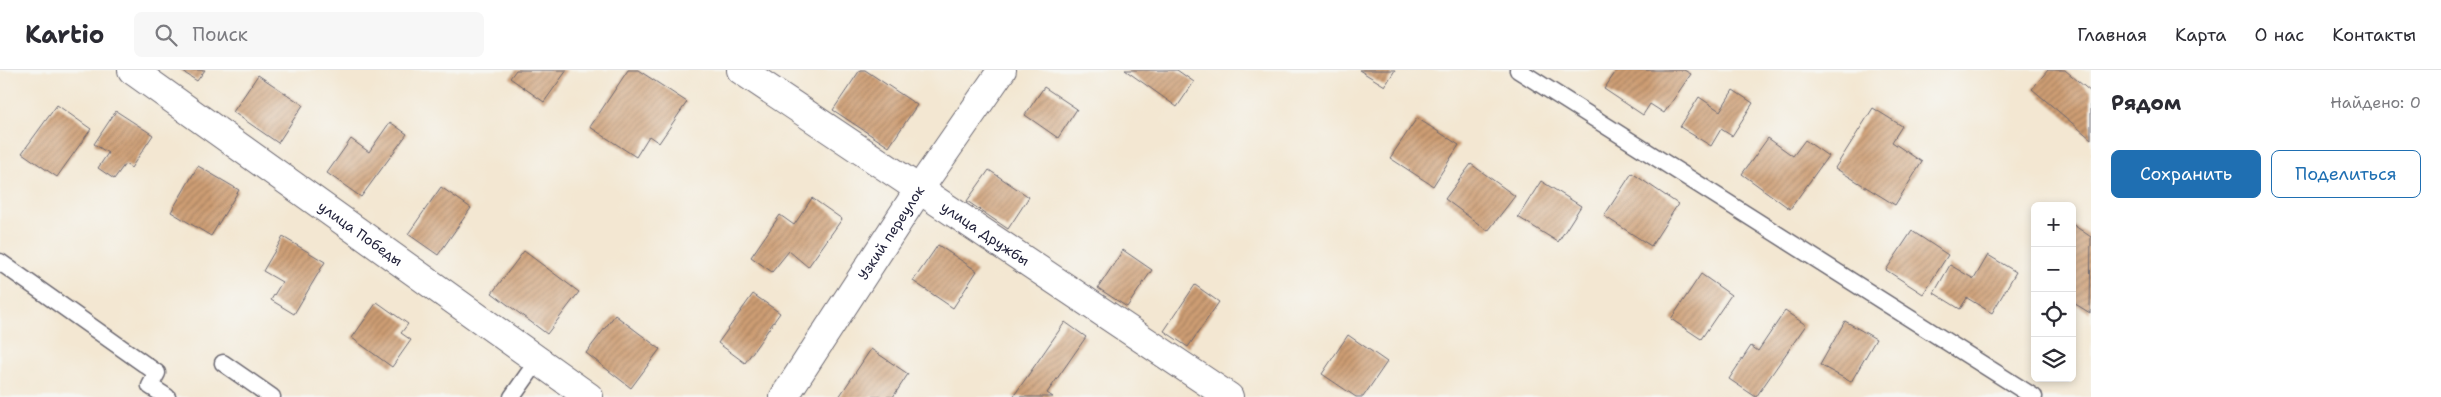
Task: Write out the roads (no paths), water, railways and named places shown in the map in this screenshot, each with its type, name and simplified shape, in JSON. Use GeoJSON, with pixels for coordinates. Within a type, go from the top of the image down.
{"type":"FeatureCollection","features":[{"type":"Feature","properties":{"kind":"street","name":"улица Победы"},"geometry":{"type":"LineString","coordinates":[[132,70],[590,397]]}},
{"type":"Feature","properties":{"kind":"street","name":"улица Дружбы"},"geometry":{"type":"LineString","coordinates":[[741,70],[920,188],[1229,397]]}},
{"type":"Feature","properties":{"kind":"street","name":"Узкий переулок"},"geometry":{"type":"LineString","coordinates":[[784,397],[920,188],[1002,70]]}},
{"type":"Feature","properties":{"kind":"lane"},"geometry":{"type":"LineString","coordinates":[[1518,70],[2034,397]]}},
{"type":"Feature","properties":{"kind":"lane"},"geometry":{"type":"LineString","coordinates":[[0,262],[157,373],[150,386],[167,397]]}},
{"type":"Feature","properties":{"kind":"lane"},"geometry":{"type":"LineString","coordinates":[[512,397],[538,360]]}},
{"type":"Feature","properties":{"kind":"lane"},"geometry":{"type":"LineString","coordinates":[[223,363],[272,397]]}}]}
